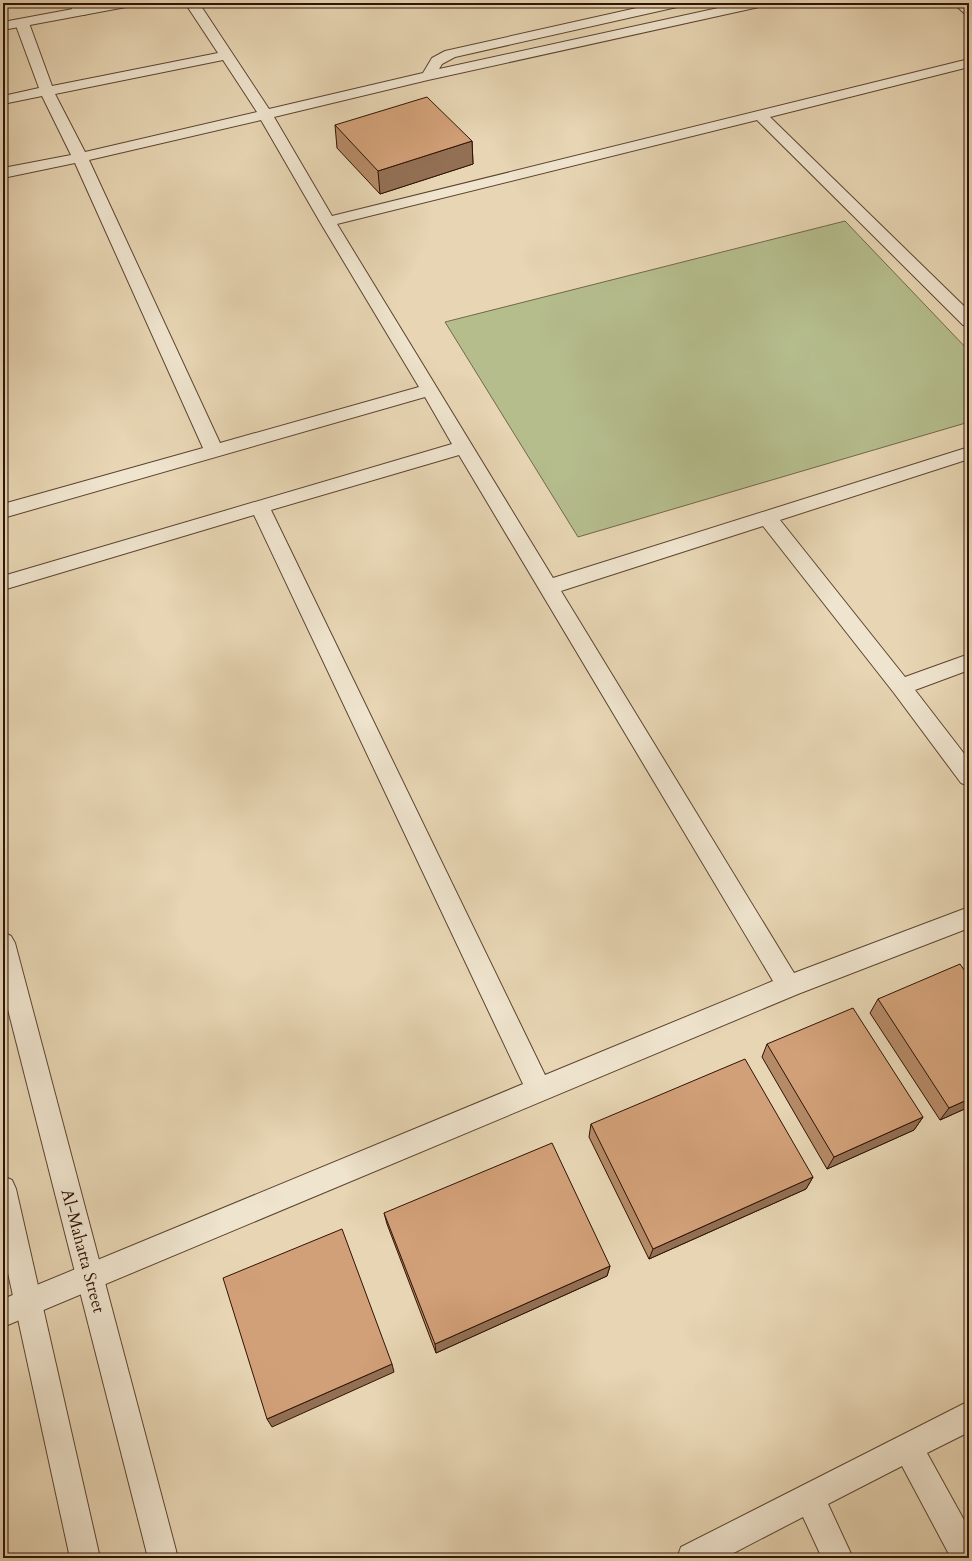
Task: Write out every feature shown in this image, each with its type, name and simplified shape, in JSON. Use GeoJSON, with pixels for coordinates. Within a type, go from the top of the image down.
{"type":"FeatureCollection","features":[{"type":"Feature","properties":{"kind":"street"},"geometry":{"type":"LineString","coordinates":[[3,26],[22,23],[78,8],[126,3]]}},
{"type":"Feature","properties":{"kind":"street"},"geometry":{"type":"LineString","coordinates":[[192,3],[266,115],[328,222],[789,986]]}},
{"type":"Feature","properties":{"kind":"street"},"geometry":{"type":"LineString","coordinates":[[428,76],[437,61],[450,54],[677,3]]}},
{"type":"Feature","properties":{"kind":"street"},"geometry":{"type":"LineString","coordinates":[[3,173],[80,158],[428,76],[759,3]]}},
{"type":"Feature","properties":{"kind":"street"},"geometry":{"type":"LineString","coordinates":[[960,3],[969,10]]}},
{"type":"Feature","properties":{"kind":"street"},"geometry":{"type":"LineString","coordinates":[[22,23],[47,91],[80,158],[214,451]]}},
{"type":"Feature","properties":{"kind":"street"},"geometry":{"type":"LineString","coordinates":[[3,100],[227,55]]}},
{"type":"Feature","properties":{"kind":"street"},"geometry":{"type":"LineString","coordinates":[[328,222],[969,63]]}},
{"type":"Feature","properties":{"kind":"street"},"geometry":{"type":"LineString","coordinates":[[760,115],[969,321]]}},
{"type":"Feature","properties":{"kind":"street"},"geometry":{"type":"LineString","coordinates":[[3,511],[430,390]]}},
{"type":"Feature","properties":{"kind":"street"},"geometry":{"type":"LineString","coordinates":[[3,583],[463,446]]}},
{"type":"Feature","properties":{"kind":"street"},"geometry":{"type":"LineString","coordinates":[[548,587],[969,453]]}},
{"type":"Feature","properties":{"kind":"street"},"geometry":{"type":"LineString","coordinates":[[260,507],[539,1092]]}},
{"type":"Feature","properties":{"kind":"street"},"geometry":{"type":"LineString","coordinates":[[768,517],[901,687],[969,777]]}},
{"type":"Feature","properties":{"kind":"street"},"geometry":{"type":"LineString","coordinates":[[901,687],[969,662]]}},
{"type":"Feature","properties":{"kind":"street"},"geometry":{"type":"LineString","coordinates":[[3,1313],[539,1092],[789,986],[969,916]]}},
{"type":"Feature","properties":{"kind":"street","name":"Al-Mahatta Street"},"geometry":{"type":"LineString","coordinates":[[3,943],[163,1558]]}},
{"type":"Feature","properties":{"kind":"street"},"geometry":{"type":"LineString","coordinates":[[3,1189],[85,1558]]}},
{"type":"Feature","properties":{"kind":"street"},"geometry":{"type":"LineString","coordinates":[[692,1558],[969,1416]]}},
{"type":"Feature","properties":{"kind":"street"},"geometry":{"type":"LineString","coordinates":[[908,1447],[968,1558]]}},
{"type":"Feature","properties":{"kind":"street"},"geometry":{"type":"LineString","coordinates":[[808,1498],[838,1558]]}},
{"type":"Feature","properties":{"kind":"green space"},"geometry":{"type":"Polygon","coordinates":[[[845,221],[969,351],[969,422],[578,537],[445,322],[845,221]]]}},
{"type":"Feature","properties":{"kind":"building"},"geometry":{"type":"Polygon","coordinates":[[[427,97],[472,141],[378,171],[335,125],[427,97]]]}},
{"type":"Feature","properties":{"kind":"building"},"geometry":{"type":"Polygon","coordinates":[[[960,964],[969,977],[969,1099],[949,1108],[878,999],[960,964]]]}},
{"type":"Feature","properties":{"kind":"building"},"geometry":{"type":"Polygon","coordinates":[[[853,1008],[923,1117],[834,1157],[767,1044],[853,1008]]]}},
{"type":"Feature","properties":{"kind":"building"},"geometry":{"type":"Polygon","coordinates":[[[745,1059],[813,1177],[653,1249],[591,1124],[745,1059]]]}},
{"type":"Feature","properties":{"kind":"building"},"geometry":{"type":"Polygon","coordinates":[[[552,1143],[610,1266],[435,1344],[384,1213],[552,1143]]]}},
{"type":"Feature","properties":{"kind":"building"},"geometry":{"type":"Polygon","coordinates":[[[342,1229],[392,1364],[267,1419],[223,1278],[342,1229]]]}}]}
